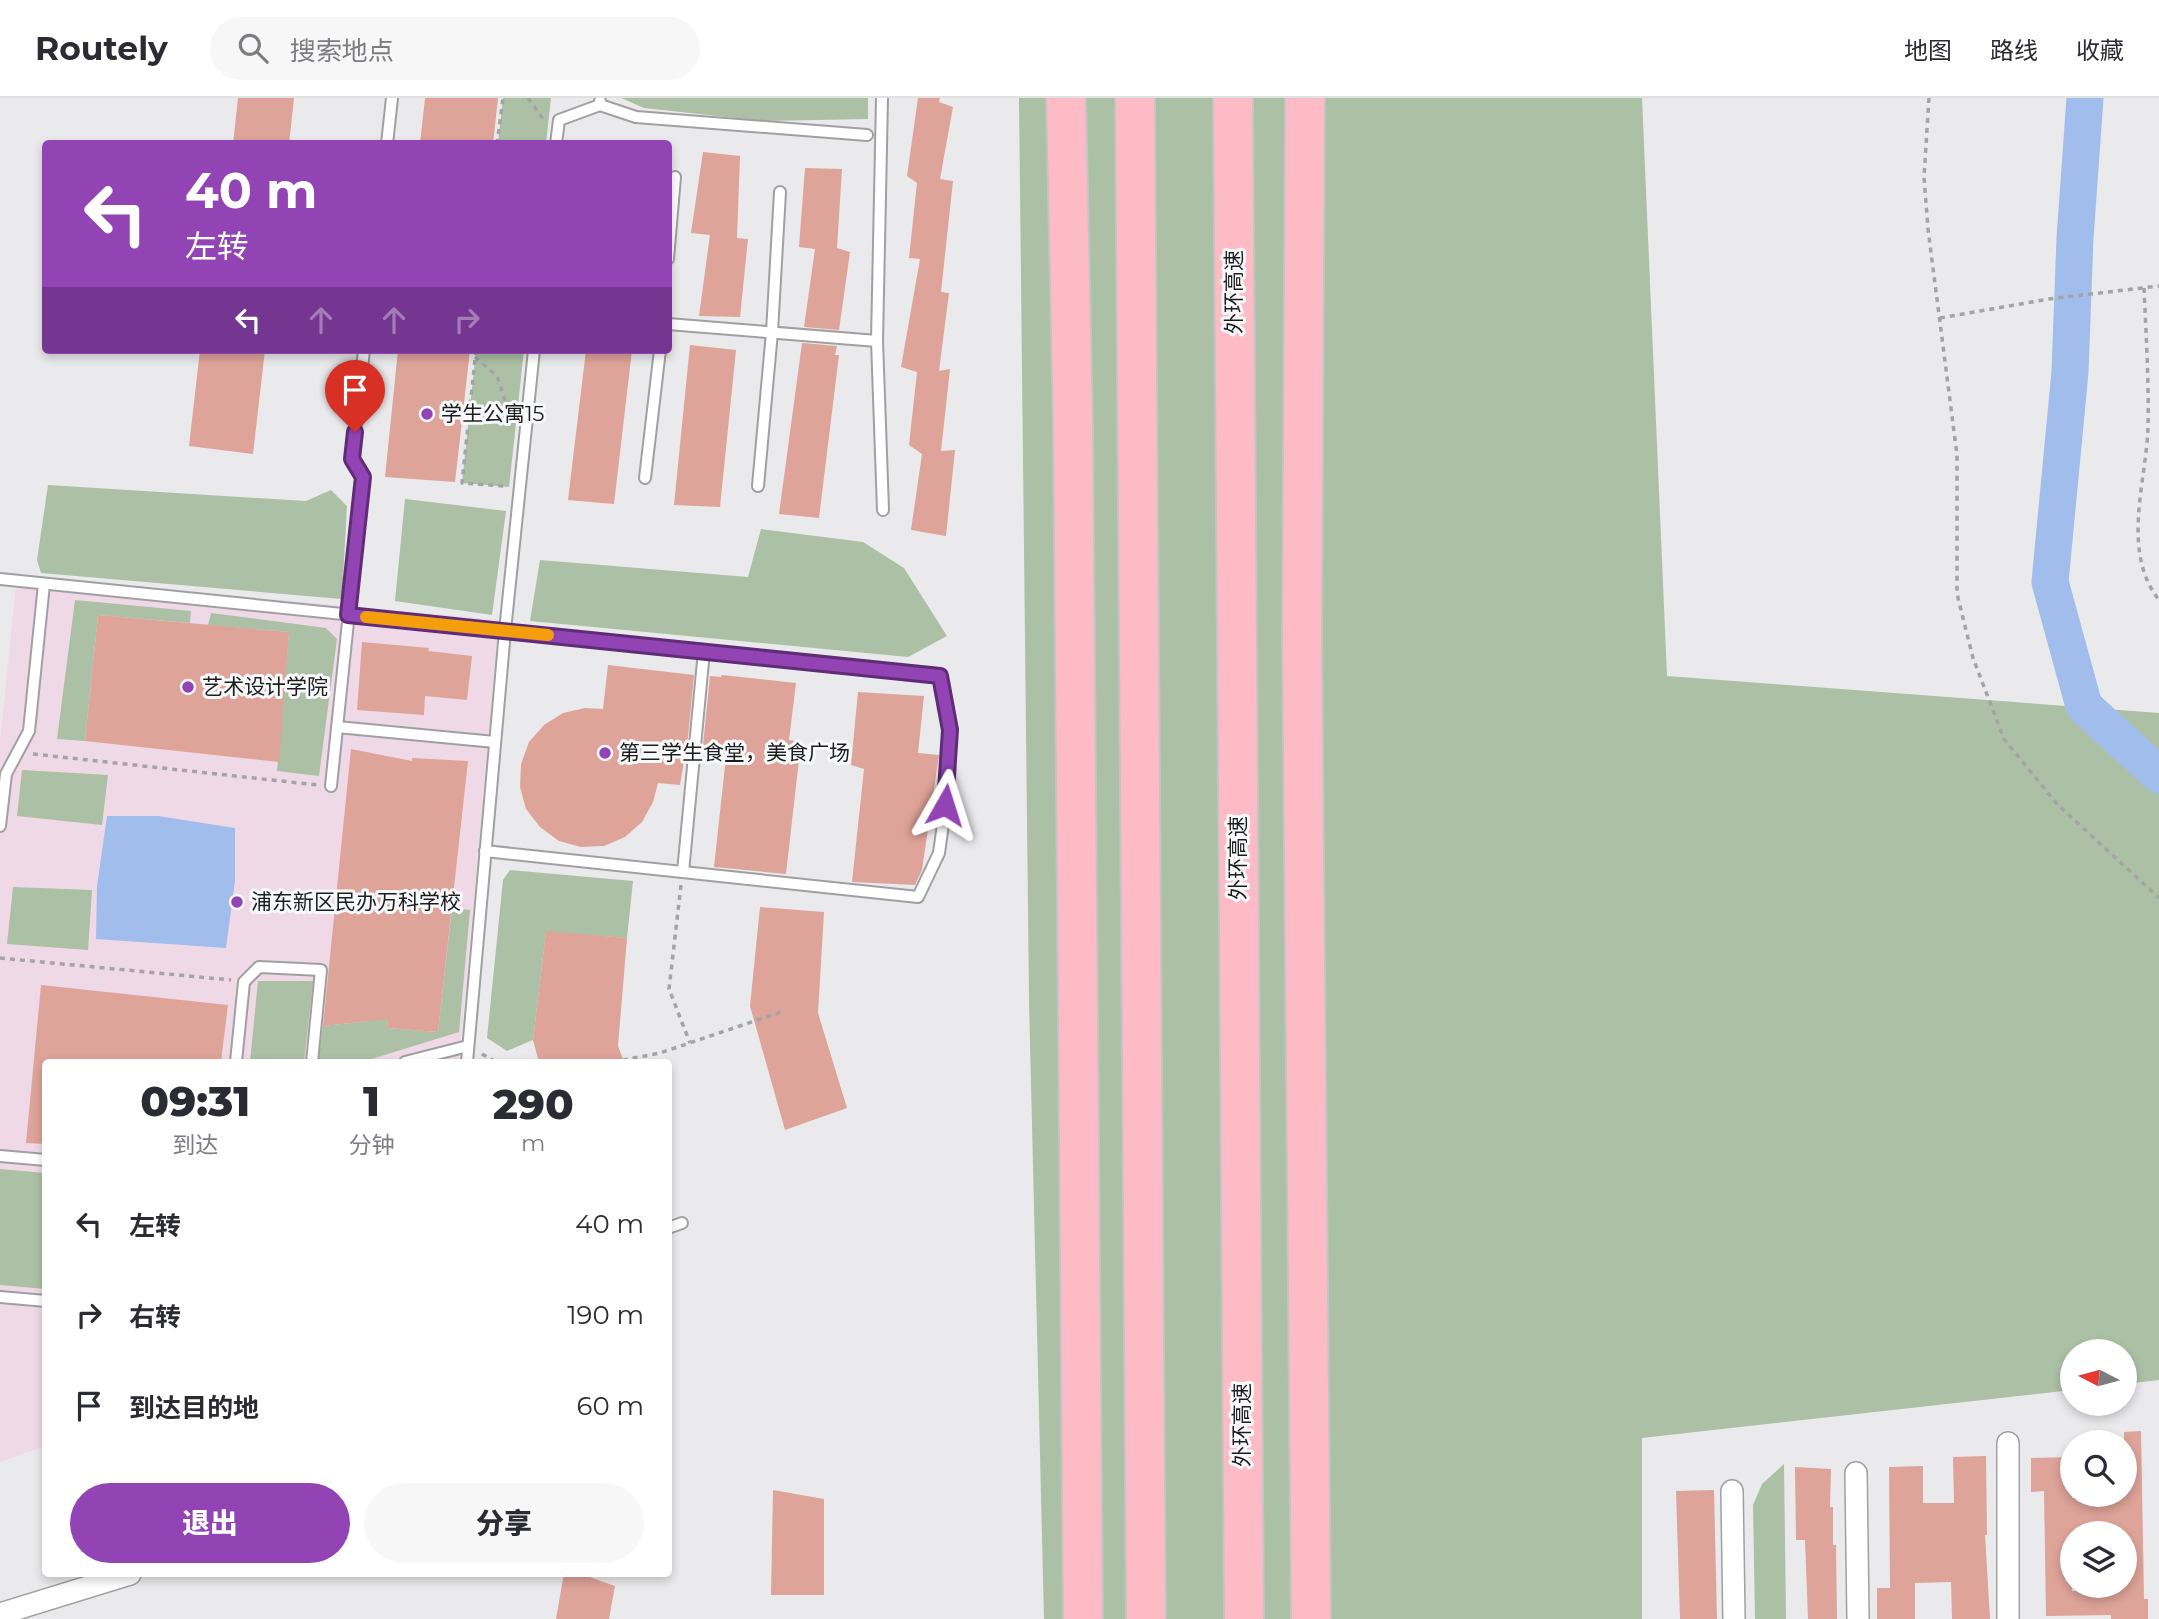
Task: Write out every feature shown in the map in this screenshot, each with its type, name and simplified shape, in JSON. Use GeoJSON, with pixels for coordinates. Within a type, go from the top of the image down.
{"type":"FeatureCollection","features":[{"type":"Feature","properties":{"kind":"highway"},"geometry":{"type":"LineString","coordinates":[[1066,98],[1073,452],[1083,1619]]}},
{"type":"Feature","properties":{"kind":"highway"},"geometry":{"type":"LineString","coordinates":[[1135,98],[1146,1619]]}},
{"type":"Feature","properties":{"kind":"highway","name":"外环高速"},"geometry":{"type":"LineString","coordinates":[[1233,98],[1244,1619]]}},
{"type":"Feature","properties":{"kind":"highway"},"geometry":{"type":"LineString","coordinates":[[1305,98],[1303,650],[1311,1619]]}},
{"type":"Feature","properties":{"kind":"street"},"geometry":{"type":"LineString","coordinates":[[2008,1443],[2008,1619]]}},
{"type":"Feature","properties":{"kind":"street"},"geometry":{"type":"LineString","coordinates":[[1856,1473],[1858,1619]]}},
{"type":"Feature","properties":{"kind":"street"},"geometry":{"type":"LineString","coordinates":[[1732,1491],[1734,1619]]}},
{"type":"Feature","properties":{"kind":"street"},"geometry":{"type":"LineString","coordinates":[[0,1614],[120,1577]]}},
{"type":"Feature","properties":{"kind":"lane"},"geometry":{"type":"LineString","coordinates":[[387,140],[392,98]]}},
{"type":"Feature","properties":{"kind":"lane"},"geometry":{"type":"LineString","coordinates":[[882,98],[877,341],[883,510]]}},
{"type":"Feature","properties":{"kind":"lane"},"geometry":{"type":"LineString","coordinates":[[556,140],[559,120],[600,102],[636,117],[867,135]]}},
{"type":"Feature","properties":{"kind":"lane"},"geometry":{"type":"LineString","coordinates":[[672,212],[675,177]]}},
{"type":"Feature","properties":{"kind":"lane"},"geometry":{"type":"LineString","coordinates":[[758,486],[772,332],[780,192]]}},
{"type":"Feature","properties":{"kind":"lane"},"geometry":{"type":"LineString","coordinates":[[672,324],[877,341]]}},
{"type":"Feature","properties":{"kind":"lane"},"geometry":{"type":"LineString","coordinates":[[331,786],[363,477],[352,459],[364,354]]}},
{"type":"Feature","properties":{"kind":"lane"},"geometry":{"type":"LineString","coordinates":[[467,1059],[505,631],[534,354]]}},
{"type":"Feature","properties":{"kind":"lane"},"geometry":{"type":"LineString","coordinates":[[645,478],[660,354]]}},
{"type":"Feature","properties":{"kind":"lane"},"geometry":{"type":"LineString","coordinates":[[0,579],[940,676],[950,730],[949,781],[939,853],[918,897],[485,851]]}},
{"type":"Feature","properties":{"kind":"lane"},"geometry":{"type":"LineString","coordinates":[[0,826],[6,774],[29,731],[44,584]]}},
{"type":"Feature","properties":{"kind":"lane"},"geometry":{"type":"LineString","coordinates":[[683,872],[704,651]]}},
{"type":"Feature","properties":{"kind":"lane"},"geometry":{"type":"LineString","coordinates":[[337,727],[495,742]]}},
{"type":"Feature","properties":{"kind":"lane"},"geometry":{"type":"LineString","coordinates":[[236,1059],[244,982],[258,967],[321,970],[312,1059]]}},
{"type":"Feature","properties":{"kind":"lane"},"geometry":{"type":"LineString","coordinates":[[417,1059],[468,1046]]}},
{"type":"Feature","properties":{"kind":"lane"},"geometry":{"type":"LineString","coordinates":[[0,1156],[42,1160]]}},
{"type":"Feature","properties":{"kind":"lane"},"geometry":{"type":"LineString","coordinates":[[672,1226],[682,1223]]}},
{"type":"Feature","properties":{"kind":"lane"},"geometry":{"type":"LineString","coordinates":[[0,1297],[42,1301]]}},
{"type":"Feature","properties":{"kind":"path"},"geometry":{"type":"LineString","coordinates":[[498,140],[503,98]]}},
{"type":"Feature","properties":{"kind":"path"},"geometry":{"type":"LineString","coordinates":[[528,98],[540,116],[557,131]]}},
{"type":"Feature","properties":{"kind":"path"},"geometry":{"type":"LineString","coordinates":[[1929,98],[1924,177],[1957,455],[1957,594],[1982,681],[2004,739],[2057,804],[2159,898]]}},
{"type":"Feature","properties":{"kind":"path"},"geometry":{"type":"LineString","coordinates":[[1939,318],[2049,299],[2159,286]]}},
{"type":"Feature","properties":{"kind":"path"},"geometry":{"type":"LineString","coordinates":[[2144,288],[2148,430],[2139,515],[2141,558],[2159,600]]}},
{"type":"Feature","properties":{"kind":"path"},"geometry":{"type":"LineString","coordinates":[[475,354],[462,483],[520,488]]}},
{"type":"Feature","properties":{"kind":"path"},"geometry":{"type":"LineString","coordinates":[[475,357],[498,376],[508,410],[528,412]]}},
{"type":"Feature","properties":{"kind":"path"},"geometry":{"type":"LineString","coordinates":[[17,752],[331,786]]}},
{"type":"Feature","properties":{"kind":"path"},"geometry":{"type":"LineString","coordinates":[[683,872],[668,989],[690,1043]]}},
{"type":"Feature","properties":{"kind":"path"},"geometry":{"type":"LineString","coordinates":[[0,958],[244,982]]}},
{"type":"Feature","properties":{"kind":"path"},"geometry":{"type":"LineString","coordinates":[[629,1059],[660,1053],[784,1011]]}},
{"type":"Feature","properties":{"kind":"shaded area","name":"浦东新区民办万科学校"},"geometry":{"type":"Polygon","coordinates":[[[17,576],[499,620],[459,1059],[42,1059],[42,1447],[0,1462],[0,741],[17,576]]]}},
{"type":"Feature","properties":{"kind":"green space"},"geometry":{"type":"Polygon","coordinates":[[[503,98],[551,98],[546,140],[498,140],[503,98]]]}},
{"type":"Feature","properties":{"kind":"green space"},"geometry":{"type":"Polygon","coordinates":[[[621,98],[868,98],[868,119],[763,121],[644,108],[621,98]]]}},
{"type":"Feature","properties":{"kind":"green space"},"geometry":{"type":"Polygon","coordinates":[[[1019,98],[1642,98],[1667,676],[2159,713],[2159,1380],[2137,1383],[2137,1339],[2060,1339],[2060,1391],[1642,1438],[1642,1619],[1044,1619],[1029,1001],[1019,98]]]}},
{"type":"Feature","properties":{"kind":"green space"},"geometry":{"type":"Polygon","coordinates":[[[476,354],[524,354],[509,487],[462,483],[476,354]]]}},
{"type":"Feature","properties":{"kind":"green space"},"geometry":{"type":"Polygon","coordinates":[[[48,485],[306,501],[331,490],[347,506],[342,599],[41,573],[37,560],[48,485]]]}},
{"type":"Feature","properties":{"kind":"green space"},"geometry":{"type":"Polygon","coordinates":[[[405,499],[506,511],[492,615],[395,601],[405,499]]]}},
{"type":"Feature","properties":{"kind":"green space"},"geometry":{"type":"Polygon","coordinates":[[[761,529],[863,542],[904,568],[947,636],[908,657],[530,621],[540,560],[748,577],[761,529]]]}},
{"type":"Feature","properties":{"kind":"green space"},"geometry":{"type":"Polygon","coordinates":[[[75,600],[191,611],[190,623],[98,615],[85,741],[57,739],[75,600]]]}},
{"type":"Feature","properties":{"kind":"green space"},"geometry":{"type":"Polygon","coordinates":[[[211,613],[326,628],[337,639],[319,776],[277,771],[289,632],[208,625],[211,613]]]}},
{"type":"Feature","properties":{"kind":"green space"},"geometry":{"type":"Polygon","coordinates":[[[22,770],[108,775],[102,825],[17,816],[22,770]]]}},
{"type":"Feature","properties":{"kind":"green space"},"geometry":{"type":"Polygon","coordinates":[[[510,870],[633,881],[627,938],[546,932],[533,1040],[507,1051],[487,1038],[503,880],[510,870]]]}},
{"type":"Feature","properties":{"kind":"green space"},"geometry":{"type":"Polygon","coordinates":[[[13,887],[92,890],[88,950],[7,944],[13,887]]]}},
{"type":"Feature","properties":{"kind":"green space"},"geometry":{"type":"Polygon","coordinates":[[[452,908],[470,910],[459,1032],[372,1059],[318,1059],[323,1026],[369,1021],[373,1001],[390,1003],[387,1028],[438,1032],[452,908]]]}},
{"type":"Feature","properties":{"kind":"green space"},"geometry":{"type":"Polygon","coordinates":[[[258,981],[313,981],[304,1059],[250,1059],[258,981]]]}},
{"type":"Feature","properties":{"kind":"green space"},"geometry":{"type":"Polygon","coordinates":[[[0,1169],[42,1173],[42,1289],[0,1285],[0,1169]]]}},
{"type":"Feature","properties":{"kind":"green space"},"geometry":{"type":"Polygon","coordinates":[[[1784,1464],[1786,1619],[1755,1619],[1753,1505],[1762,1484],[1784,1464]]]}},
{"type":"Feature","properties":{"kind":"water"},"geometry":{"type":"Polygon","coordinates":[[[107,816],[158,816],[235,828],[235,881],[226,948],[96,939],[97,886],[107,816]]]}},
{"type":"Feature","properties":{"kind":"building"},"geometry":{"type":"Polygon","coordinates":[[[238,98],[294,98],[289,140],[233,140],[238,98]]]}},
{"type":"Feature","properties":{"kind":"building"},"geometry":{"type":"Polygon","coordinates":[[[425,98],[498,98],[493,140],[420,140],[425,98]]]}},
{"type":"Feature","properties":{"kind":"building"},"geometry":{"type":"Polygon","coordinates":[[[918,98],[940,98],[939,102],[953,107],[940,179],[953,181],[941,292],[949,293],[939,371],[950,369],[941,451],[955,450],[946,536],[911,530],[922,454],[909,445],[917,372],[901,367],[920,259],[909,258],[917,183],[907,176],[918,98]]]}},
{"type":"Feature","properties":{"kind":"building"},"geometry":{"type":"Polygon","coordinates":[[[703,152],[740,156],[737,238],[748,239],[740,317],[699,316],[710,235],[691,233],[703,152]]]}},
{"type":"Feature","properties":{"kind":"building"},"geometry":{"type":"Polygon","coordinates":[[[805,168],[842,169],[837,248],[850,252],[839,330],[804,327],[815,249],[799,247],[805,168]]]}},
{"type":"Feature","properties":{"kind":"building"},"geometry":{"type":"Polygon","coordinates":[[[802,343],[837,346],[835,355],[839,355],[819,518],[779,514],[802,343]]]}},
{"type":"Feature","properties":{"kind":"building"},"geometry":{"type":"Polygon","coordinates":[[[690,345],[736,350],[720,507],[674,505],[690,345]]]}},
{"type":"Feature","properties":{"kind":"building"},"geometry":{"type":"Polygon","coordinates":[[[200,354],[265,354],[253,454],[189,446],[200,354]]]}},
{"type":"Feature","properties":{"kind":"building","name":"学生公寓15"},"geometry":{"type":"Polygon","coordinates":[[[398,354],[470,354],[455,482],[385,477],[398,354]]]}},
{"type":"Feature","properties":{"kind":"building"},"geometry":{"type":"Polygon","coordinates":[[[586,354],[632,354],[614,504],[568,500],[586,354]]]}},
{"type":"Feature","properties":{"kind":"building","name":"艺术设计学院"},"geometry":{"type":"Polygon","coordinates":[[[98,615],[289,632],[279,762],[85,741],[98,615]]]}},
{"type":"Feature","properties":{"kind":"building"},"geometry":{"type":"Polygon","coordinates":[[[362,642],[429,648],[428,651],[472,656],[467,700],[425,696],[424,715],[357,710],[362,642]]]}},
{"type":"Feature","properties":{"kind":"building","name":"第三学生食堂，美食广场"},"geometry":{"type":"Polygon","coordinates":[[[608,665],[694,675],[688,737],[680,785],[658,783],[653,802],[642,822],[625,837],[604,846],[581,847],[559,841],[540,827],[526,809],[520,787],[521,764],[529,742],[544,725],[563,713],[585,708],[603,709],[608,665]]]}},
{"type":"Feature","properties":{"kind":"building"},"geometry":{"type":"Polygon","coordinates":[[[710,676],[796,683],[789,740],[801,742],[786,874],[714,867],[726,757],[703,745],[710,676]]]}},
{"type":"Feature","properties":{"kind":"building"},"geometry":{"type":"Polygon","coordinates":[[[858,692],[924,696],[918,753],[939,755],[922,870],[915,885],[852,882],[864,769],[851,765],[858,692]]]}},
{"type":"Feature","properties":{"kind":"building"},"geometry":{"type":"Polygon","coordinates":[[[351,749],[412,761],[412,758],[468,761],[438,1032],[387,1028],[388,1019],[323,1026],[351,749]]]}},
{"type":"Feature","properties":{"kind":"building"},"geometry":{"type":"Polygon","coordinates":[[[760,907],[824,912],[818,1013],[847,1108],[785,1130],[750,1006],[760,907]]]}},
{"type":"Feature","properties":{"kind":"building"},"geometry":{"type":"Polygon","coordinates":[[[546,931],[627,938],[618,1046],[623,1059],[538,1059],[533,1040],[546,931]]]}},
{"type":"Feature","properties":{"kind":"building"},"geometry":{"type":"Polygon","coordinates":[[[41,985],[228,1005],[221,1059],[42,1059],[42,1144],[26,1143],[41,985]]]}},
{"type":"Feature","properties":{"kind":"building"},"geometry":{"type":"Polygon","coordinates":[[[2137,1431],[2141,1431],[2144,1599],[2148,1599],[2148,1619],[2111,1619],[2111,1615],[2046,1616],[2044,1491],[2031,1492],[2031,1458],[2060,1457],[2060,1507],[2137,1507],[2137,1431]]]}},
{"type":"Feature","properties":{"kind":"building"},"geometry":{"type":"Polygon","coordinates":[[[1986,1456],[1985,1535],[1990,1619],[1952,1619],[1951,1582],[1915,1583],[1915,1619],[1877,1619],[1877,1588],[1890,1588],[1889,1467],[1923,1466],[1923,1503],[1954,1503],[1953,1457],[1986,1456]]]}},
{"type":"Feature","properties":{"kind":"building"},"geometry":{"type":"Polygon","coordinates":[[[1795,1467],[1831,1469],[1830,1507],[1833,1507],[1833,1545],[1836,1545],[1837,1619],[1808,1619],[1805,1540],[1796,1540],[1795,1467]]]}},
{"type":"Feature","properties":{"kind":"building"},"geometry":{"type":"Polygon","coordinates":[[[773,1490],[824,1499],[824,1595],[771,1595],[773,1490]]]}},
{"type":"Feature","properties":{"kind":"building"},"geometry":{"type":"Polygon","coordinates":[[[1714,1490],[1717,1619],[1680,1619],[1676,1491],[1714,1490]]]}},
{"type":"Feature","properties":{"kind":"building"},"geometry":{"type":"Polygon","coordinates":[[[563,1577],[589,1577],[615,1586],[609,1619],[556,1619],[563,1577]]]}},
{"type":"Feature","properties":{"kind":"waterway"},"geometry":{"type":"LineString","coordinates":[[2085,98],[2075,238],[2070,372],[2050,582],[2084,706],[2159,775]]}},
{"type":"Feature","properties":{"kind":"slow traffic"},"geometry":{"type":"LineString","coordinates":[[366,617],[548,635]]}},
{"type":"Feature","properties":{"kind":"place","name":"学生公寓15"},"geometry":{"type":"Point","coordinates":[427,414]}},
{"type":"Feature","properties":{"kind":"place","name":"艺术设计学院"},"geometry":{"type":"Point","coordinates":[188,687]}},
{"type":"Feature","properties":{"kind":"place","name":"第三学生食堂，美食广场"},"geometry":{"type":"Point","coordinates":[605,753]}},
{"type":"Feature","properties":{"kind":"place","name":"浦东新区民办万科学校"},"geometry":{"type":"Point","coordinates":[237,902]}},
{"type":"Feature","properties":{"kind":"route"},"geometry":{"type":"LineString","coordinates":[[355,432],[352,459],[363,477],[348,615],[940,676],[950,730],[949,781],[945,805]]}}]}
